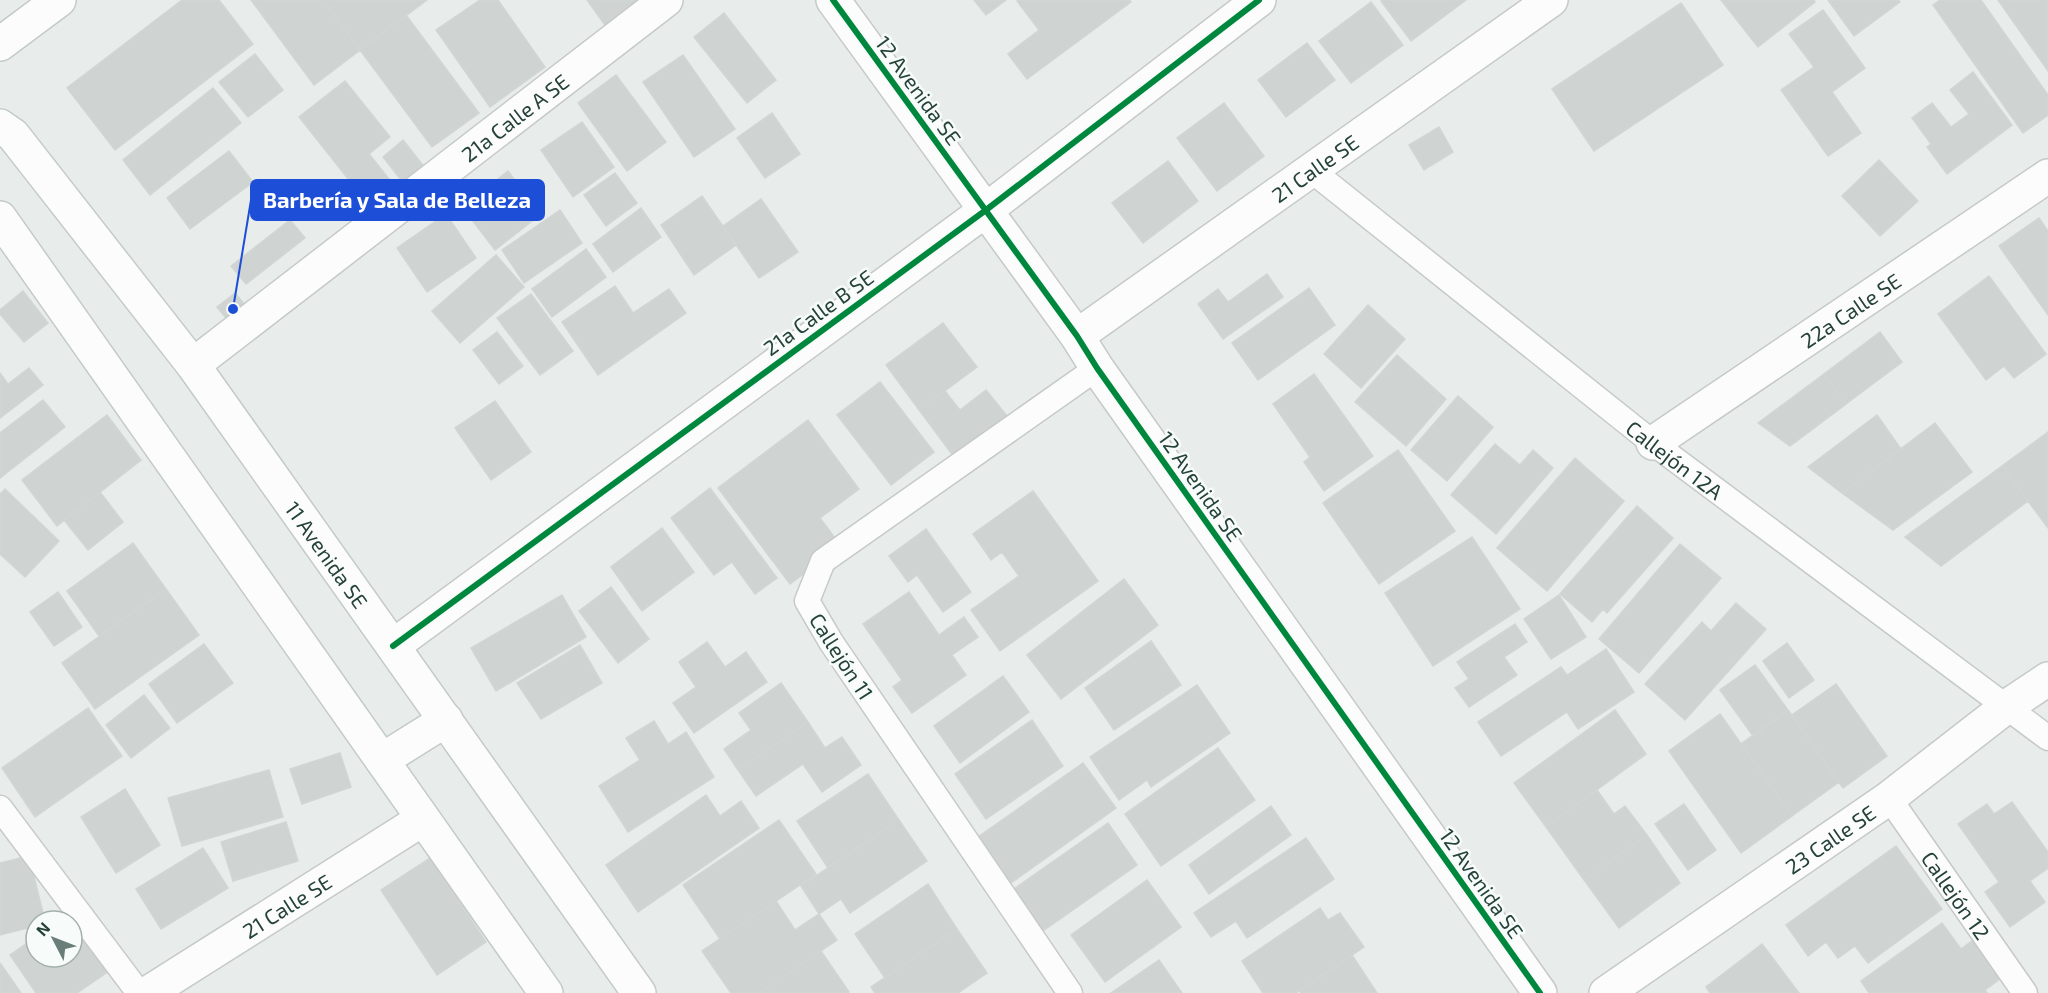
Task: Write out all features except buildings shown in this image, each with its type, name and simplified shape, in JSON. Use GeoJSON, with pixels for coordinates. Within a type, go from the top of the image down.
{"type":"FeatureCollection","features":[{"type":"Feature","properties":{"kind":"street"},"geometry":{"type":"LineString","coordinates":[[0,44],[59,0]]}},
{"type":"Feature","properties":{"kind":"street","name":"21a Calle A SE"},"geometry":{"type":"LineString","coordinates":[[193,365],[666,0]]}},
{"type":"Feature","properties":{"kind":"street","name":"12 Avenida SE"},"geometry":{"type":"LineString","coordinates":[[833,0],[1077,336],[1097,368],[1540,993]]}},
{"type":"Feature","properties":{"kind":"street","name":"21a Calle B SE"},"geometry":{"type":"LineString","coordinates":[[393,646],[986,210],[1259,0]]}},
{"type":"Feature","properties":{"kind":"street","name":"21 Calle SE"},"geometry":{"type":"LineString","coordinates":[[1077,336],[1551,0]]}},
{"type":"Feature","properties":{"kind":"street","name":"11 Avenida SE"},"geometry":{"type":"LineString","coordinates":[[0,126],[13,135],[193,365],[639,993]]}},
{"type":"Feature","properties":{"kind":"street","name":"22a Calle SE"},"geometry":{"type":"LineString","coordinates":[[1653,442],[2048,176]]}},
{"type":"Feature","properties":{"kind":"street"},"geometry":{"type":"LineString","coordinates":[[5,235],[382,760],[546,993]]}},
{"type":"Feature","properties":{"kind":"street","name":"23 Calle SE"},"geometry":{"type":"LineString","coordinates":[[1606,993],[1889,798],[2006,707],[2048,679]]}},
{"type":"Feature","properties":{"kind":"street"},"geometry":{"type":"LineString","coordinates":[[382,760],[446,720]]}},
{"type":"Feature","properties":{"kind":"street","name":"21 Calle SE"},"geometry":{"type":"LineString","coordinates":[[148,993],[423,819]]}},
{"type":"Feature","properties":{"kind":"lane","name":"Callejón 12A"},"geometry":{"type":"LineString","coordinates":[[1311,170],[1653,442],[2048,738]]}},
{"type":"Feature","properties":{"kind":"lane","name":"Callejón 11"},"geometry":{"type":"LineString","coordinates":[[1070,993],[831,642],[807,601],[823,561],[1097,368]]}},
{"type":"Feature","properties":{"kind":"lane","name":"Callejón 12"},"geometry":{"type":"LineString","coordinates":[[1889,798],[2025,993]]}},
{"type":"Feature","properties":{"kind":"lane"},"geometry":{"type":"LineString","coordinates":[[0,808],[139,993]]}},
{"type":"Feature","properties":{"kind":"cycle path"},"geometry":{"type":"LineString","coordinates":[[833,0],[1077,336],[1097,368],[1540,993]]}},
{"type":"Feature","properties":{"kind":"cycle path"},"geometry":{"type":"LineString","coordinates":[[393,646],[986,210],[1259,0]]}},
{"type":"Feature","properties":{"kind":"place","name":"Barbería y Sala de Belleza"},"geometry":{"type":"Point","coordinates":[233,309]}}]}
